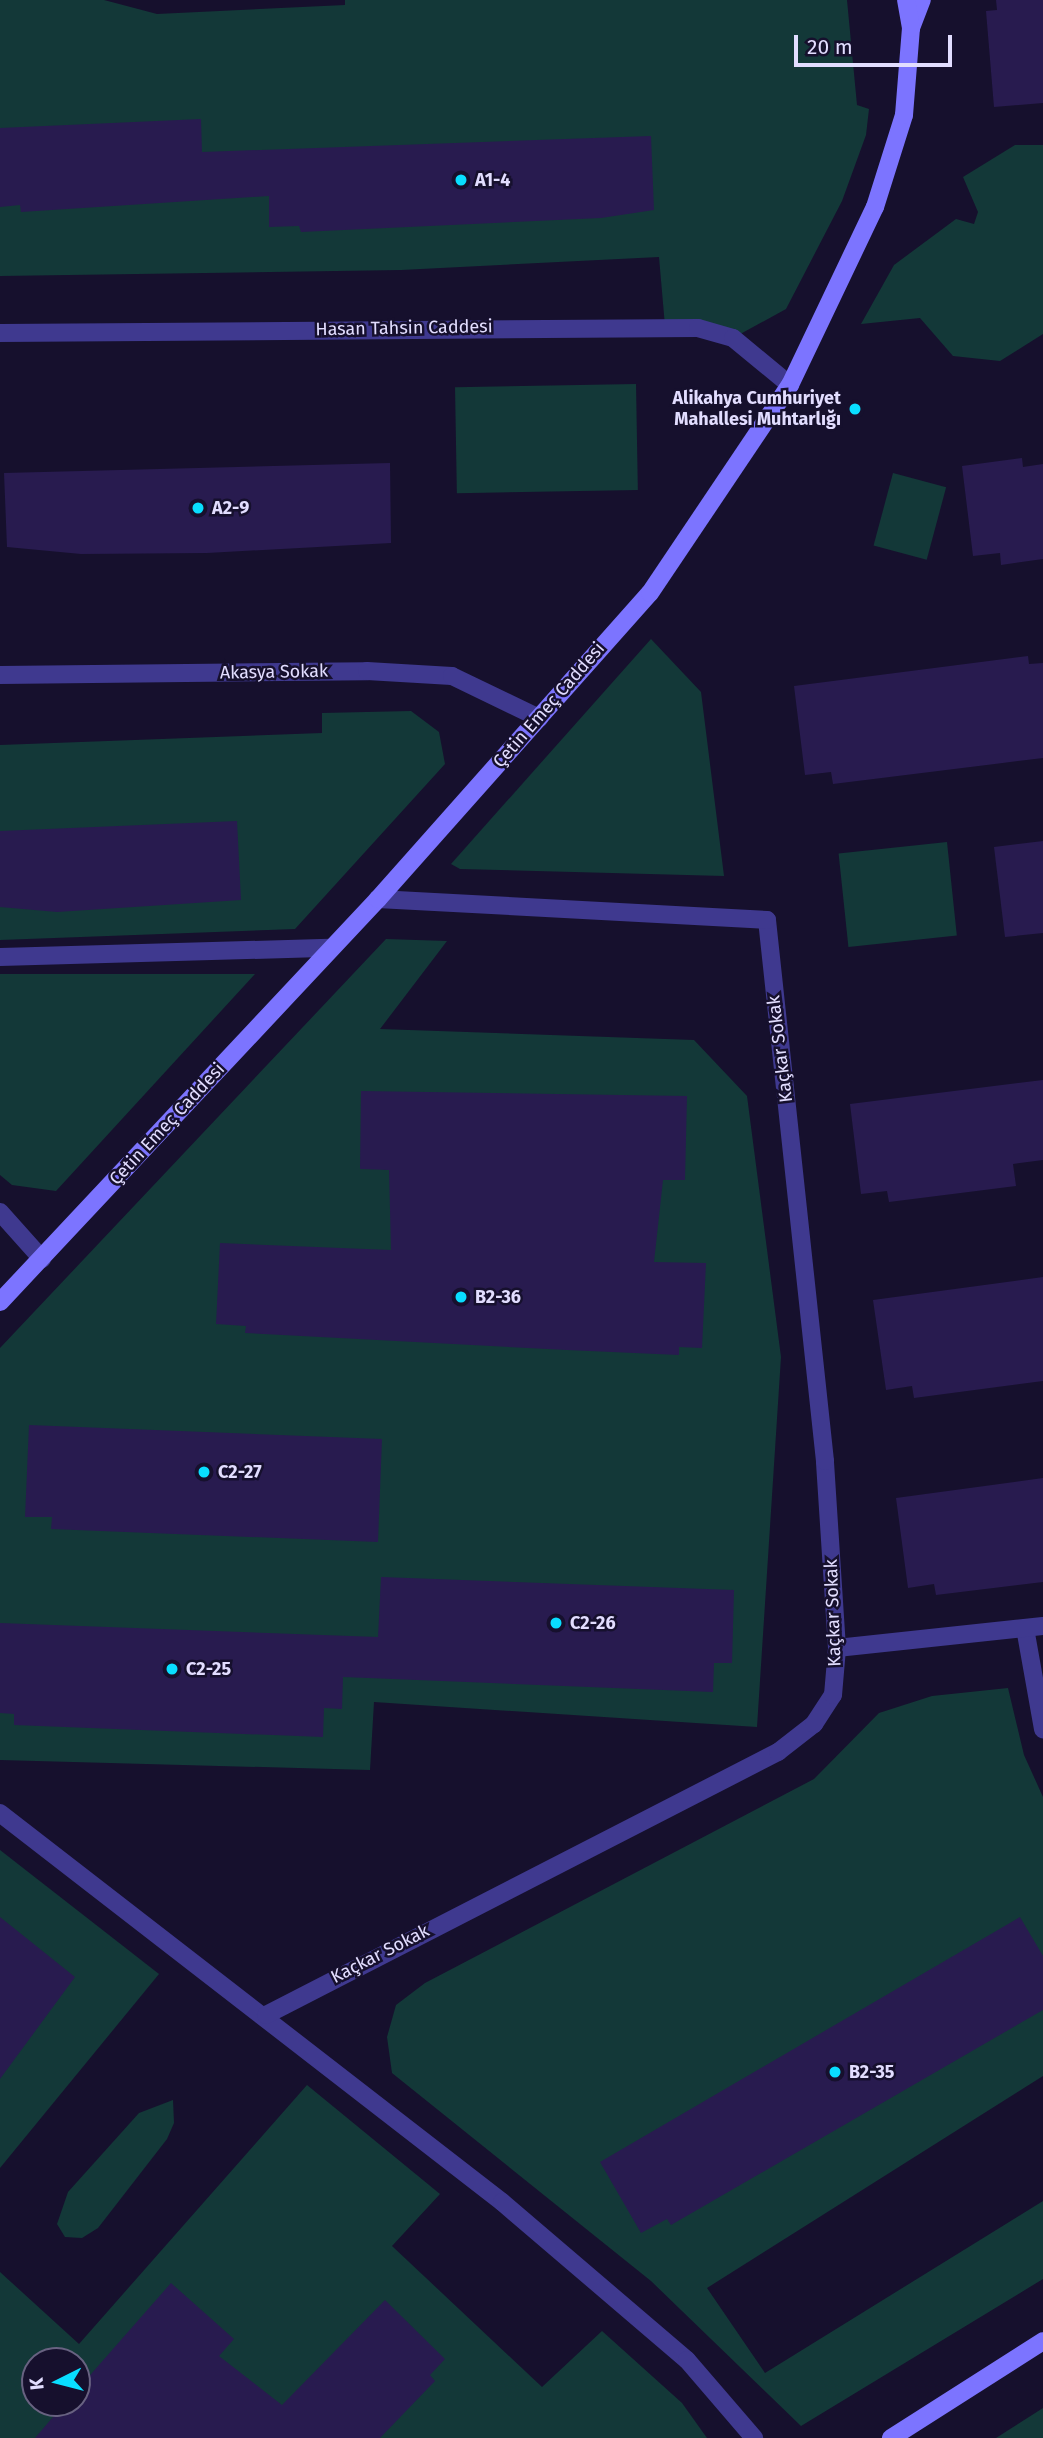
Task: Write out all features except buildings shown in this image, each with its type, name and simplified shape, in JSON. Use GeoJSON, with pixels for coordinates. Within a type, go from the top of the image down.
{"type":"FeatureCollection","features":[{"type":"Feature","properties":{"kind":"street","name":"Çetin Emeç Caddesi"},"geometry":{"type":"LineString","coordinates":[[0,1302],[378,900],[650,593],[789,385],[875,207],[904,115],[911,28],[906,0]]}},
{"type":"Feature","properties":{"kind":"street"},"geometry":{"type":"LineString","coordinates":[[911,28],[922,0]]}},
{"type":"Feature","properties":{"kind":"street","name":"Hasan Tahsin Caddesi"},"geometry":{"type":"LineString","coordinates":[[0,333],[698,328],[733,338],[789,385]]}},
{"type":"Feature","properties":{"kind":"street","name":"Akasya Sokak"},"geometry":{"type":"LineString","coordinates":[[0,675],[367,671],[452,676],[539,718]]}},
{"type":"Feature","properties":{"kind":"street","name":"Kaçkar Sokak"},"geometry":{"type":"LineString","coordinates":[[266,2015],[778,1752],[814,1724],[833,1695],[837,1648],[825,1461],[767,920],[378,900]]}},
{"type":"Feature","properties":{"kind":"street"},"geometry":{"type":"LineString","coordinates":[[0,957],[330,948]]}},
{"type":"Feature","properties":{"kind":"street"},"geometry":{"type":"LineString","coordinates":[[0,1212],[42,1259]]}},
{"type":"Feature","properties":{"kind":"street"},"geometry":{"type":"LineString","coordinates":[[837,1648],[1043,1626]]}},
{"type":"Feature","properties":{"kind":"street"},"geometry":{"type":"LineString","coordinates":[[1025,1628],[1043,1729]]}},
{"type":"Feature","properties":{"kind":"street"},"geometry":{"type":"LineString","coordinates":[[0,1813],[266,2015],[629,2308],[705,2378],[754,2438]]}},
{"type":"Feature","properties":{"kind":"street"},"geometry":{"type":"LineString","coordinates":[[891,2438],[1043,2342]]}},
{"type":"Feature","properties":{"kind":"green space"},"geometry":{"type":"Polygon","coordinates":[[[0,0],[104,0],[157,14],[345,5],[345,0],[847,0],[857,105],[869,109],[866,135],[842,201],[786,309],[733,338],[665,326],[659,257],[401,270],[0,276],[0,0]]]}},
{"type":"Feature","properties":{"kind":"green space"},"geometry":{"type":"Polygon","coordinates":[[[1015,145],[1043,145],[1043,334],[1000,361],[953,356],[920,318],[861,324],[894,265],[956,219],[974,224],[978,212],[963,177],[1015,145]]]}},
{"type":"Feature","properties":{"kind":"green space"},"geometry":{"type":"Polygon","coordinates":[[[636,384],[638,490],[457,493],[455,387],[636,384]]]}},
{"type":"Feature","properties":{"kind":"green space"},"geometry":{"type":"Polygon","coordinates":[[[893,473],[946,487],[927,560],[874,545],[893,473]]]}},
{"type":"Feature","properties":{"kind":"green space"},"geometry":{"type":"Polygon","coordinates":[[[651,639],[701,692],[724,876],[460,869],[451,864],[651,639]]]}},
{"type":"Feature","properties":{"kind":"green space"},"geometry":{"type":"Polygon","coordinates":[[[411,711],[439,732],[445,764],[295,929],[0,940],[0,745],[322,733],[322,713],[411,711]]]}},
{"type":"Feature","properties":{"kind":"green space"},"geometry":{"type":"Polygon","coordinates":[[[947,842],[957,935],[848,947],[839,853],[947,842]]]}},
{"type":"Feature","properties":{"kind":"green space"},"geometry":{"type":"Polygon","coordinates":[[[386,939],[447,941],[380,1029],[694,1040],[747,1096],[781,1357],[757,1727],[374,1702],[370,1770],[0,1760],[0,1348],[386,939]]]}},
{"type":"Feature","properties":{"kind":"green space"},"geometry":{"type":"Polygon","coordinates":[[[0,974],[255,974],[56,1191],[12,1185],[0,1175],[0,974]]]}},
{"type":"Feature","properties":{"kind":"green space"},"geometry":{"type":"Polygon","coordinates":[[[1008,1688],[1024,1755],[1043,1797],[1043,2076],[707,2288],[765,2373],[1043,2201],[1043,2279],[801,2426],[651,2281],[392,2073],[387,2037],[396,2005],[425,1983],[814,1779],[879,1713],[932,1696],[1008,1688]]]}},
{"type":"Feature","properties":{"kind":"green space"},"geometry":{"type":"Polygon","coordinates":[[[0,1850],[159,1974],[0,2168],[0,1850]]]}},
{"type":"Feature","properties":{"kind":"green space"},"geometry":{"type":"Polygon","coordinates":[[[307,2085],[440,2194],[392,2246],[542,2387],[602,2331],[682,2403],[707,2438],[0,2438],[0,2272],[79,2344],[307,2085]]]}},
{"type":"Feature","properties":{"kind":"green space"},"geometry":{"type":"Polygon","coordinates":[[[173,2100],[174,2123],[167,2139],[98,2228],[82,2238],[65,2237],[57,2224],[68,2192],[139,2113],[173,2100]]]}},
{"type":"Feature","properties":{"kind":"green space"},"geometry":{"type":"Polygon","coordinates":[[[1043,2408],[1043,2438],[996,2438],[1043,2408]]]}},
{"type":"Feature","properties":{"kind":"place","name":"A1-4"},"geometry":{"type":"Point","coordinates":[461,180]}},
{"type":"Feature","properties":{"kind":"place","name":"Alikahya Cumhuriyet Mahallesi Muhtarlığı"},"geometry":{"type":"Point","coordinates":[855,409]}},
{"type":"Feature","properties":{"kind":"place","name":"A2-9"},"geometry":{"type":"Point","coordinates":[198,508]}},
{"type":"Feature","properties":{"kind":"place","name":"B2-36"},"geometry":{"type":"Point","coordinates":[461,1297]}},
{"type":"Feature","properties":{"kind":"place","name":"C2-27"},"geometry":{"type":"Point","coordinates":[204,1472]}},
{"type":"Feature","properties":{"kind":"place","name":"C2-26"},"geometry":{"type":"Point","coordinates":[556,1623]}},
{"type":"Feature","properties":{"kind":"place","name":"C2-25"},"geometry":{"type":"Point","coordinates":[172,1669]}},
{"type":"Feature","properties":{"kind":"place","name":"B2-35"},"geometry":{"type":"Point","coordinates":[835,2072]}}]}
